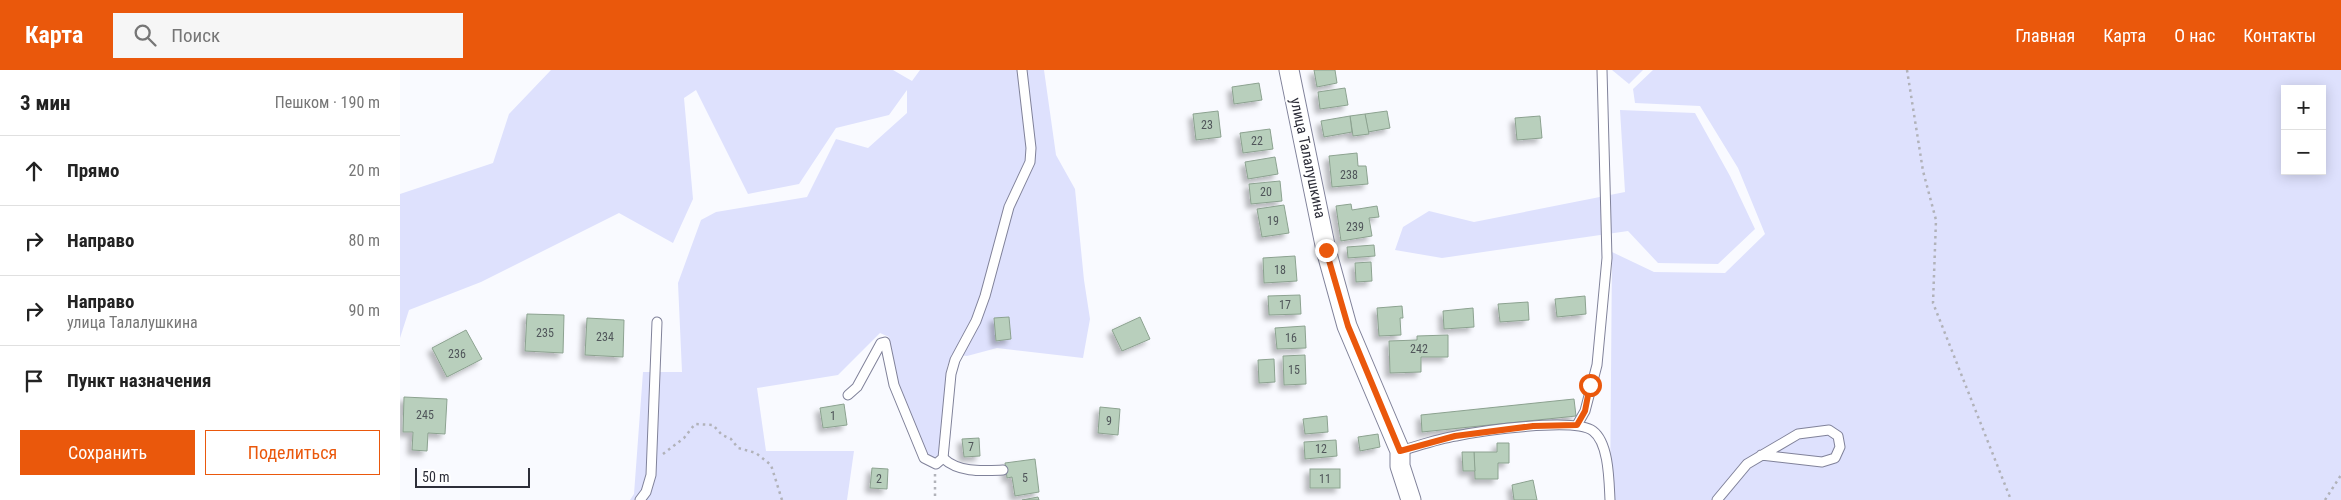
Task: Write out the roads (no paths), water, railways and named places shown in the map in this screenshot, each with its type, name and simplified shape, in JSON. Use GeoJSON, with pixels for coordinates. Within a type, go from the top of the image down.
{"type":"FeatureCollection","features":[{"type":"Feature","properties":{"kind":"street","name":"улица Талалушкина"},"geometry":{"type":"LineString","coordinates":[[1290,70],[1326,250],[1348,326],[1400,451],[1400,466],[1411,500]]}},
{"type":"Feature","properties":{"kind":"lane"},"geometry":{"type":"LineString","coordinates":[[940,461],[951,374],[955,360],[976,321],[985,296],[1009,207],[1030,162],[1031,148],[1022,70]]}},
{"type":"Feature","properties":{"kind":"lane"},"geometry":{"type":"LineString","coordinates":[[1577,425],[1585,411],[1597,365],[1607,258],[1602,70]]}},
{"type":"Feature","properties":{"kind":"lane"},"geometry":{"type":"LineString","coordinates":[[640,500],[646,492],[651,475],[658,322]]}},
{"type":"Feature","properties":{"kind":"lane"},"geometry":{"type":"LineString","coordinates":[[848,395],[857,387],[881,343],[885,342],[894,385],[924,458],[971,471],[1003,470]]}},
{"type":"Feature","properties":{"kind":"lane"},"geometry":{"type":"LineString","coordinates":[[1400,451],[1455,436],[1533,426],[1577,425],[1593,431],[1602,444],[1610,500]]}},
{"type":"Feature","properties":{"kind":"lane"},"geometry":{"type":"LineString","coordinates":[[1717,500],[1746,464],[1760,455],[1798,434],[1828,430],[1838,436],[1840,447],[1835,458],[1822,462],[1760,455]]}}]}
